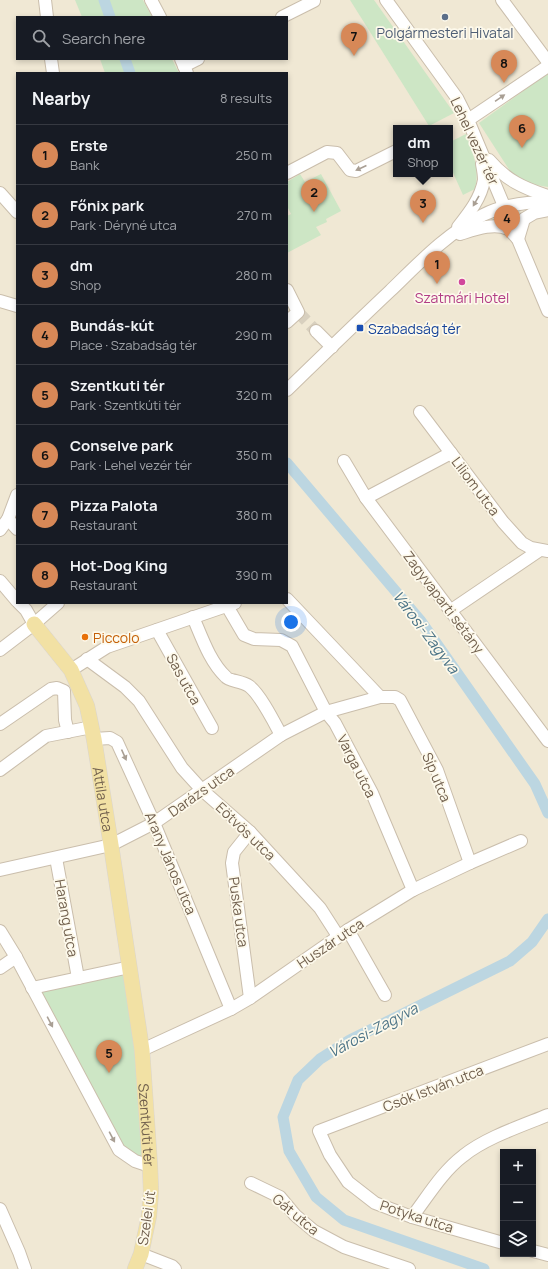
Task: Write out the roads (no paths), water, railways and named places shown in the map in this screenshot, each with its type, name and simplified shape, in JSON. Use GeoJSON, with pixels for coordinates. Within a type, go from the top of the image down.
{"type":"FeatureCollection","features":[{"type":"Feature","properties":{"kind":"main road","name":"Attila utca"},"geometry":{"type":"LineString","coordinates":[[34,624],[71,670],[87,706],[93,733],[130,967]]}},
{"type":"Feature","properties":{"kind":"main road","name":"Szentkúti tér"},"geometry":{"type":"LineString","coordinates":[[130,967],[142,1050],[150,1166]]}},
{"type":"Feature","properties":{"kind":"main road","name":"Szelei út"},"geometry":{"type":"LineString","coordinates":[[135,1269],[141,1254],[149,1216],[151,1192],[150,1166]]}},
{"type":"Feature","properties":{"kind":"street"},"geometry":{"type":"LineString","coordinates":[[45,0],[47,16]]}},
{"type":"Feature","properties":{"kind":"street"},"geometry":{"type":"LineString","coordinates":[[151,0],[159,16]]}},
{"type":"Feature","properties":{"kind":"street","name":"Lehel vezér tér"},"geometry":{"type":"LineString","coordinates":[[386,0],[456,98],[468,120],[506,207]]}},
{"type":"Feature","properties":{"kind":"street"},"geometry":{"type":"LineString","coordinates":[[502,0],[548,62]]}},
{"type":"Feature","properties":{"kind":"street"},"geometry":{"type":"LineString","coordinates":[[284,16],[314,1]]}},
{"type":"Feature","properties":{"kind":"street"},"geometry":{"type":"LineString","coordinates":[[51,60],[53,72]]}},
{"type":"Feature","properties":{"kind":"street"},"geometry":{"type":"LineString","coordinates":[[184,66],[196,60]]}},
{"type":"Feature","properties":{"kind":"street"},"geometry":{"type":"LineString","coordinates":[[468,120],[548,66]]}},
{"type":"Feature","properties":{"kind":"street"},"geometry":{"type":"LineString","coordinates":[[480,149],[499,172],[515,183],[548,196]]}},
{"type":"Feature","properties":{"kind":"street"},"geometry":{"type":"LineString","coordinates":[[450,236],[470,212],[480,195],[484,179],[480,149]]}},
{"type":"Feature","properties":{"kind":"street"},"geometry":{"type":"LineString","coordinates":[[288,172],[327,152],[336,153],[350,170],[356,171],[393,152]]}},
{"type":"Feature","properties":{"kind":"street"},"geometry":{"type":"LineString","coordinates":[[0,193],[16,211]]}},
{"type":"Feature","properties":{"kind":"street"},"geometry":{"type":"LineString","coordinates":[[288,389],[422,260],[450,236],[483,215],[506,207],[533,202],[548,202]]}},
{"type":"Feature","properties":{"kind":"street"},"geometry":{"type":"LineString","coordinates":[[506,207],[548,309]]}},
{"type":"Feature","properties":{"kind":"street"},"geometry":{"type":"LineString","coordinates":[[518,239],[524,219],[534,213],[548,210]]}},
{"type":"Feature","properties":{"kind":"street"},"geometry":{"type":"LineString","coordinates":[[450,236],[479,228],[495,227],[507,229],[518,239]]}},
{"type":"Feature","properties":{"kind":"street"},"geometry":{"type":"LineString","coordinates":[[288,292],[298,312],[288,321]]}},
{"type":"Feature","properties":{"kind":"street"},"geometry":{"type":"LineString","coordinates":[[0,301],[16,306]]}},
{"type":"Feature","properties":{"kind":"street"},"geometry":{"type":"LineString","coordinates":[[316,331],[332,347]]}},
{"type":"Feature","properties":{"kind":"street","name":"Liliom utca"},"geometry":{"type":"LineString","coordinates":[[420,412],[503,522],[522,543],[531,548],[544,550]]}},
{"type":"Feature","properties":{"kind":"street"},"geometry":{"type":"LineString","coordinates":[[366,498],[451,453]]}},
{"type":"Feature","properties":{"kind":"street","name":"Zagyvaparti sétány"},"geometry":{"type":"LineString","coordinates":[[344,461],[366,498],[548,741]]}},
{"type":"Feature","properties":{"kind":"street"},"geometry":{"type":"LineString","coordinates":[[0,530],[8,519],[16,497]]}},
{"type":"Feature","properties":{"kind":"street"},"geometry":{"type":"LineString","coordinates":[[8,519],[16,528]]}},
{"type":"Feature","properties":{"kind":"street"},"geometry":{"type":"LineString","coordinates":[[450,611],[544,550]]}},
{"type":"Feature","properties":{"kind":"street"},"geometry":{"type":"LineString","coordinates":[[0,581],[16,599]]}},
{"type":"Feature","properties":{"kind":"street"},"geometry":{"type":"LineString","coordinates":[[288,599],[380,697]]}},
{"type":"Feature","properties":{"kind":"street"},"geometry":{"type":"LineString","coordinates":[[20,604],[26,610],[34,624]]}},
{"type":"Feature","properties":{"kind":"street"},"geometry":{"type":"LineString","coordinates":[[0,650],[57,604]]}},
{"type":"Feature","properties":{"kind":"street"},"geometry":{"type":"LineString","coordinates":[[71,670],[107,647],[231,604]]}},
{"type":"Feature","properties":{"kind":"street","name":"Varga utca"},"geometry":{"type":"LineString","coordinates":[[231,604],[244,635],[254,639],[282,640],[292,646],[326,712],[336,722],[372,793],[413,890]]}},
{"type":"Feature","properties":{"kind":"street"},"geometry":{"type":"LineString","coordinates":[[193,617],[205,645],[220,671],[227,679],[243,682],[250,687],[258,696],[281,735]]}},
{"type":"Feature","properties":{"kind":"street","name":"Sas utca"},"geometry":{"type":"LineString","coordinates":[[157,630],[212,728]]}},
{"type":"Feature","properties":{"kind":"street","name":"Eötvös utca"},"geometry":{"type":"LineString","coordinates":[[87,659],[125,687],[139,701],[182,768],[202,790],[250,832],[343,933],[385,995]]}},
{"type":"Feature","properties":{"kind":"street"},"geometry":{"type":"LineString","coordinates":[[0,724],[51,689],[57,688],[64,691],[65,720],[68,732]]}},
{"type":"Feature","properties":{"kind":"street","name":"Darázs utca"},"geometry":{"type":"LineString","coordinates":[[0,870],[111,845],[154,823],[281,735],[326,712],[380,697],[395,697]]}},
{"type":"Feature","properties":{"kind":"street","name":"Síp utca"},"geometry":{"type":"LineString","coordinates":[[395,697],[400,700],[437,770],[470,863]]}},
{"type":"Feature","properties":{"kind":"street"},"geometry":{"type":"LineString","coordinates":[[0,770],[46,736],[68,732],[93,733]]}},
{"type":"Feature","properties":{"kind":"street","name":"Arany János utca"},"geometry":{"type":"LineString","coordinates":[[93,733],[118,742],[154,823],[231,1008]]}},
{"type":"Feature","properties":{"kind":"street","name":"Puska utca"},"geometry":{"type":"LineString","coordinates":[[250,832],[234,852],[232,863],[250,998]]}},
{"type":"Feature","properties":{"kind":"street","name":"Huszár utca"},"geometry":{"type":"LineString","coordinates":[[142,1050],[250,998],[343,933],[413,890],[521,841]]}},
{"type":"Feature","properties":{"kind":"street","name":"Harang utca"},"geometry":{"type":"LineString","coordinates":[[56,858],[78,978]]}},
{"type":"Feature","properties":{"kind":"street","name":"Szentkúti tér"},"geometry":{"type":"LineString","coordinates":[[0,931],[16,957],[119,1150],[135,1161],[150,1166]]}},
{"type":"Feature","properties":{"kind":"street"},"geometry":{"type":"LineString","coordinates":[[0,968],[16,957]]}},
{"type":"Feature","properties":{"kind":"street"},"geometry":{"type":"LineString","coordinates":[[32,988],[130,967]]}},
{"type":"Feature","properties":{"kind":"street","name":"Csók István utca"},"geometry":{"type":"LineString","coordinates":[[319,1131],[548,1044]]}},
{"type":"Feature","properties":{"kind":"street"},"geometry":{"type":"LineString","coordinates":[[412,1217],[447,1170],[462,1156],[476,1147],[517,1128],[548,1116]]}},
{"type":"Feature","properties":{"kind":"street","name":"Potyka utca"},"geometry":{"type":"LineString","coordinates":[[319,1131],[330,1155],[348,1182],[375,1203],[412,1217],[500,1242]]}},
{"type":"Feature","properties":{"kind":"street","name":"Gát utca"},"geometry":{"type":"LineString","coordinates":[[251,1183],[280,1197],[295,1215],[314,1231],[344,1247],[409,1269]]}},
{"type":"Feature","properties":{"kind":"street"},"geometry":{"type":"LineString","coordinates":[[0,1209],[25,1269]]}},
{"type":"Feature","properties":{"kind":"street"},"geometry":{"type":"LineString","coordinates":[[536,1252],[548,1255]]}},
{"type":"Feature","properties":{"kind":"street"},"geometry":{"type":"LineString","coordinates":[[141,1254],[172,1266],[175,1269]]}},
{"type":"Feature","properties":{"kind":"waterway","name":"Városi-Zagyva"},"geometry":{"type":"LineString","coordinates":[[104,0],[110,16]]}},
{"type":"Feature","properties":{"kind":"waterway","name":"Városi-Zagyva"},"geometry":{"type":"LineString","coordinates":[[125,60],[130,72]]}},
{"type":"Feature","properties":{"kind":"waterway","name":"Városi-Zagyva"},"geometry":{"type":"LineString","coordinates":[[288,464],[420,620],[535,784],[548,813]]}},
{"type":"Feature","properties":{"kind":"waterway","name":"Városi-Zagyva"},"geometry":{"type":"LineString","coordinates":[[484,1269],[344,1220],[316,1197],[289,1151],[283,1117],[298,1080],[320,1059],[350,1040],[510,961],[532,942],[548,919]]}},
{"type":"Feature","properties":{"kind":"tunnel"},"geometry":{"type":"LineString","coordinates":[[298,312],[316,331]]}},
{"type":"Feature","properties":{"kind":"place","name":"Polgármesteri Hivatal"},"geometry":{"type":"Point","coordinates":[445,17]}},
{"type":"Feature","properties":{"kind":"place","name":"Pizza Palota"},"geometry":{"type":"Point","coordinates":[354,56]}},
{"type":"Feature","properties":{"kind":"place","name":"Hot-Dog King"},"geometry":{"type":"Point","coordinates":[504,83]}},
{"type":"Feature","properties":{"kind":"place","name":"Conselve park"},"geometry":{"type":"Point","coordinates":[522,148]}},
{"type":"Feature","properties":{"kind":"place","name":"Főnix park"},"geometry":{"type":"Point","coordinates":[314,212]}},
{"type":"Feature","properties":{"kind":"place","name":"dm"},"geometry":{"type":"Point","coordinates":[423,223]}},
{"type":"Feature","properties":{"kind":"place","name":"Bundás-kút"},"geometry":{"type":"Point","coordinates":[507,238]}},
{"type":"Feature","properties":{"kind":"place","name":"Szatmári Hotel"},"geometry":{"type":"Point","coordinates":[462,282]}},
{"type":"Feature","properties":{"kind":"place","name":"Erste"},"geometry":{"type":"Point","coordinates":[437,284]}},
{"type":"Feature","properties":{"kind":"place","name":"Szabadság tér"},"geometry":{"type":"Point","coordinates":[360,328]}},
{"type":"Feature","properties":{"kind":"place","name":"Piccolo"},"geometry":{"type":"Point","coordinates":[85,637]}},
{"type":"Feature","properties":{"kind":"place","name":"Szentkuti tér"},"geometry":{"type":"Point","coordinates":[109,1073]}}]}
